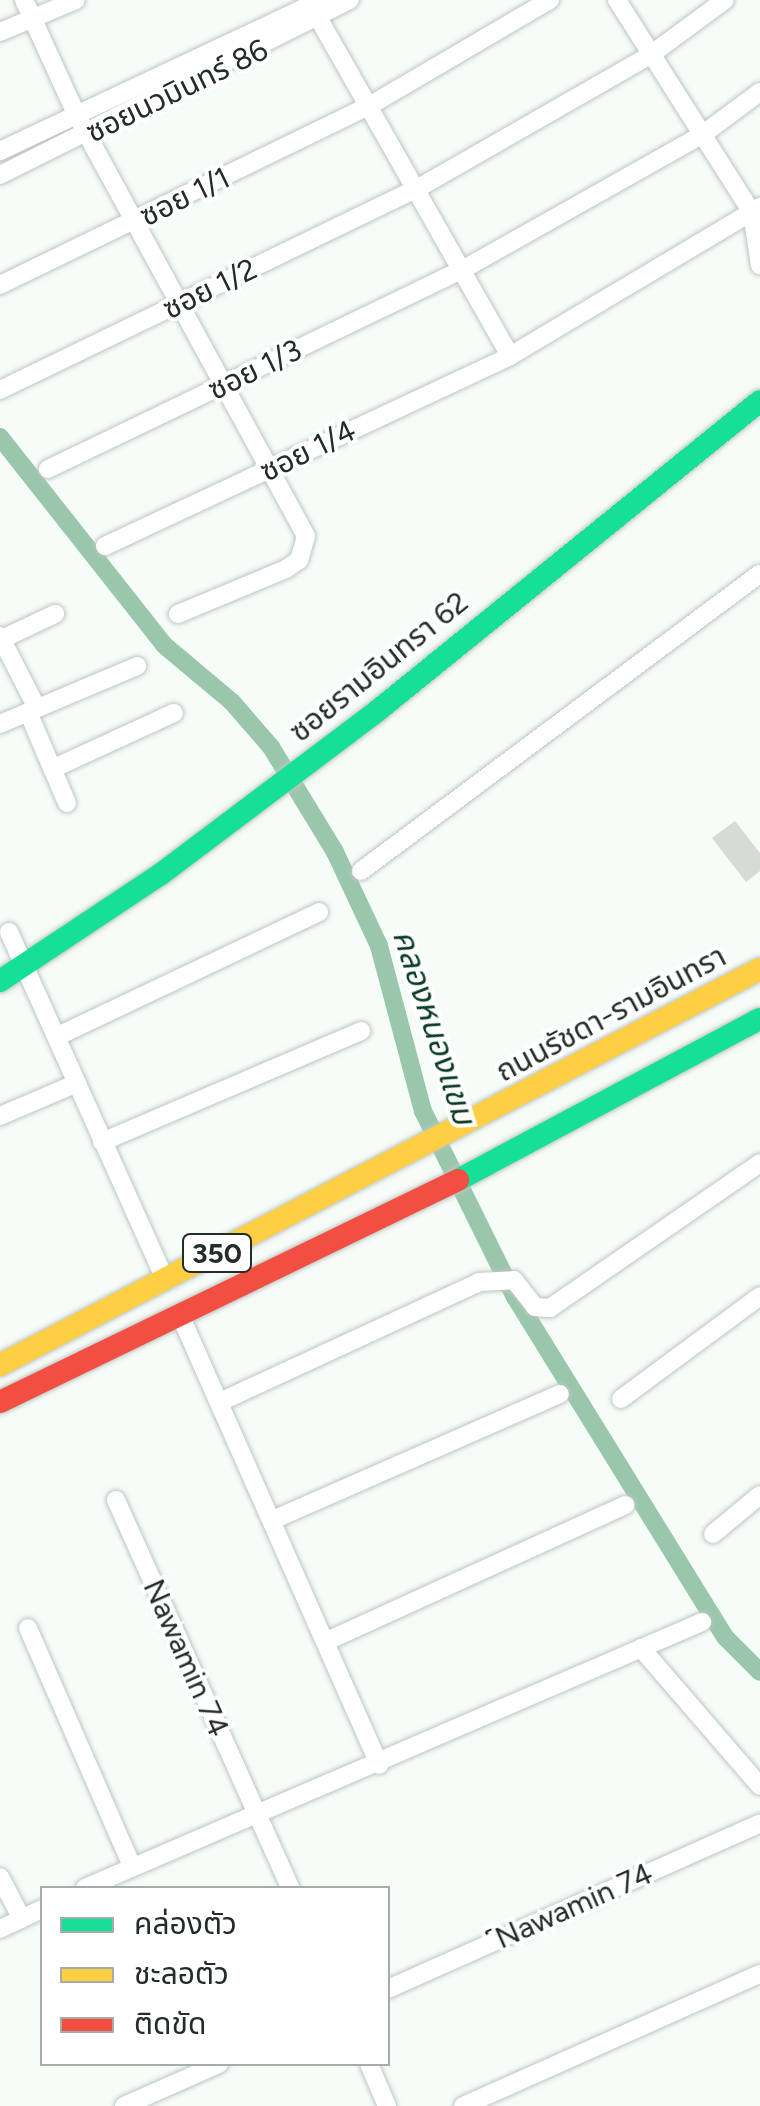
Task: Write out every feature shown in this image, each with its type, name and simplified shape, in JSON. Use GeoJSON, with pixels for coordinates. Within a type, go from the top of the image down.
{"type":"FeatureCollection","features":[{"type":"Feature","properties":{"kind":"main road","name":"ซอยรามอินทรา 62"},"geometry":{"type":"LineString","coordinates":[[0,981],[289,778],[758,408]]}},
{"type":"Feature","properties":{"kind":"main road","name":"ถนนรัชดา-รามอินทรา"},"geometry":{"type":"LineString","coordinates":[[3,1362],[452,1133],[760,969]]}},
{"type":"Feature","properties":{"kind":"main road","name":"350"},"geometry":{"type":"LineString","coordinates":[[0,1402],[470,1174],[760,1019]]}},
{"type":"Feature","properties":{"kind":"main road","name":"350"},"geometry":{"type":"LineString","coordinates":[[0,1414],[61,1372]]}},
{"type":"Feature","properties":{"kind":"street"},"geometry":{"type":"LineString","coordinates":[[24,0],[29,21],[78,116],[179,304],[275,467],[306,536],[299,560],[286,569],[178,614]]}},
{"type":"Feature","properties":{"kind":"street"},"geometry":{"type":"LineString","coordinates":[[0,32],[76,0]]}},
{"type":"Feature","properties":{"kind":"street","name":"ซอยนวมินทร์ 86"},"geometry":{"type":"LineString","coordinates":[[0,151],[315,7],[350,0]]}},
{"type":"Feature","properties":{"kind":"street","name":"ซอย 1/1"},"geometry":{"type":"LineString","coordinates":[[0,285],[369,106],[550,0]]}},
{"type":"Feature","properties":{"kind":"street"},"geometry":{"type":"LineString","coordinates":[[617,0],[649,56],[756,210],[760,265]]}},
{"type":"Feature","properties":{"kind":"street","name":"ซอย 1/2"},"geometry":{"type":"LineString","coordinates":[[0,390],[420,188],[649,56],[725,0]]}},
{"type":"Feature","properties":{"kind":"street"},"geometry":{"type":"LineString","coordinates":[[315,7],[420,188],[510,356]]}},
{"type":"Feature","properties":{"kind":"street","name":"ซอยนวมินทร์ 86"},"geometry":{"type":"LineString","coordinates":[[0,175],[88,135],[315,7]]}},
{"type":"Feature","properties":{"kind":"street","name":"ซอย 1/3"},"geometry":{"type":"LineString","coordinates":[[48,469],[462,270],[702,135],[760,92]]}},
{"type":"Feature","properties":{"kind":"street","name":"ซอย 1/4"},"geometry":{"type":"LineString","coordinates":[[106,546],[510,356],[756,210]]}},
{"type":"Feature","properties":{"kind":"street"},"geometry":{"type":"LineString","coordinates":[[361,871],[760,574]]}},
{"type":"Feature","properties":{"kind":"street"},"geometry":{"type":"LineString","coordinates":[[55,614],[1,638],[67,803]]}},
{"type":"Feature","properties":{"kind":"street"},"geometry":{"type":"LineString","coordinates":[[0,724],[138,666]]}},
{"type":"Feature","properties":{"kind":"street"},"geometry":{"type":"LineString","coordinates":[[52,769],[174,713]]}},
{"type":"Feature","properties":{"kind":"street"},"geometry":{"type":"LineString","coordinates":[[58,1036],[320,912]]}},
{"type":"Feature","properties":{"kind":"street"},"geometry":{"type":"LineString","coordinates":[[9,932],[165,1280]]}},
{"type":"Feature","properties":{"kind":"street"},"geometry":{"type":"LineString","coordinates":[[102,1142],[361,1031]]}},
{"type":"Feature","properties":{"kind":"street"},"geometry":{"type":"LineString","coordinates":[[0,1116],[77,1083]]}},
{"type":"Feature","properties":{"kind":"street"},"geometry":{"type":"LineString","coordinates":[[222,1401],[479,1282],[514,1280],[535,1308],[550,1308],[760,1163]]}},
{"type":"Feature","properties":{"kind":"street"},"geometry":{"type":"LineString","coordinates":[[621,1399],[760,1296]]}},
{"type":"Feature","properties":{"kind":"street"},"geometry":{"type":"LineString","coordinates":[[180,1315],[275,1519],[379,1764]]}},
{"type":"Feature","properties":{"kind":"street"},"geometry":{"type":"LineString","coordinates":[[275,1519],[560,1394]]}},
{"type":"Feature","properties":{"kind":"street"},"geometry":{"type":"LineString","coordinates":[[713,1534],[760,1496]]}},
{"type":"Feature","properties":{"kind":"street","name":"Nawamin 74"},"geometry":{"type":"LineString","coordinates":[[116,1500],[289,1886]]}},
{"type":"Feature","properties":{"kind":"street"},"geometry":{"type":"LineString","coordinates":[[327,1640],[625,1505]]}},
{"type":"Feature","properties":{"kind":"street"},"geometry":{"type":"LineString","coordinates":[[89,1886],[702,1622]]}},
{"type":"Feature","properties":{"kind":"street"},"geometry":{"type":"LineString","coordinates":[[28,1628],[132,1866]]}},
{"type":"Feature","properties":{"kind":"street"},"geometry":{"type":"LineString","coordinates":[[641,1648],[760,1786]]}},
{"type":"Feature","properties":{"kind":"street","name":"์Nawamin 74"},"geometry":{"type":"LineString","coordinates":[[390,1988],[760,1823]]}},
{"type":"Feature","properties":{"kind":"street"},"geometry":{"type":"LineString","coordinates":[[0,1876],[22,1919]]}},
{"type":"Feature","properties":{"kind":"street"},"geometry":{"type":"LineString","coordinates":[[0,1929],[40,1910]]}},
{"type":"Feature","properties":{"kind":"street"},"geometry":{"type":"LineString","coordinates":[[463,2106],[760,1974]]}},
{"type":"Feature","properties":{"kind":"street"},"geometry":{"type":"LineString","coordinates":[[124,2106],[214,2066]]}},
{"type":"Feature","properties":{"kind":"street"},"geometry":{"type":"LineString","coordinates":[[370,2066],[387,2106]]}},
{"type":"Feature","properties":{"kind":"building"},"geometry":{"type":"Polygon","coordinates":[[[735,821],[760,853],[760,871],[746,882],[712,838],[735,821]]]}},
{"type":"Feature","properties":{"kind":"waterway","name":"คลองหนองแขม"},"geometry":{"type":"LineString","coordinates":[[0,437],[164,645],[232,702],[271,747],[335,852],[379,946],[423,1111],[515,1297],[725,1637],[760,1672]]}},
{"type":"Feature","properties":{"kind":"traffic: fast"},"geometry":{"type":"LineString","coordinates":[[0,981],[161,874],[376,712],[760,401]]}},
{"type":"Feature","properties":{"kind":"traffic: fast"},"geometry":{"type":"LineString","coordinates":[[458,1180],[760,1019]]}},
{"type":"Feature","properties":{"kind":"traffic: slow"},"geometry":{"type":"LineString","coordinates":[[0,1365],[760,969]]}},
{"type":"Feature","properties":{"kind":"traffic: jam"},"geometry":{"type":"LineString","coordinates":[[0,1402],[458,1180]]}}]}
